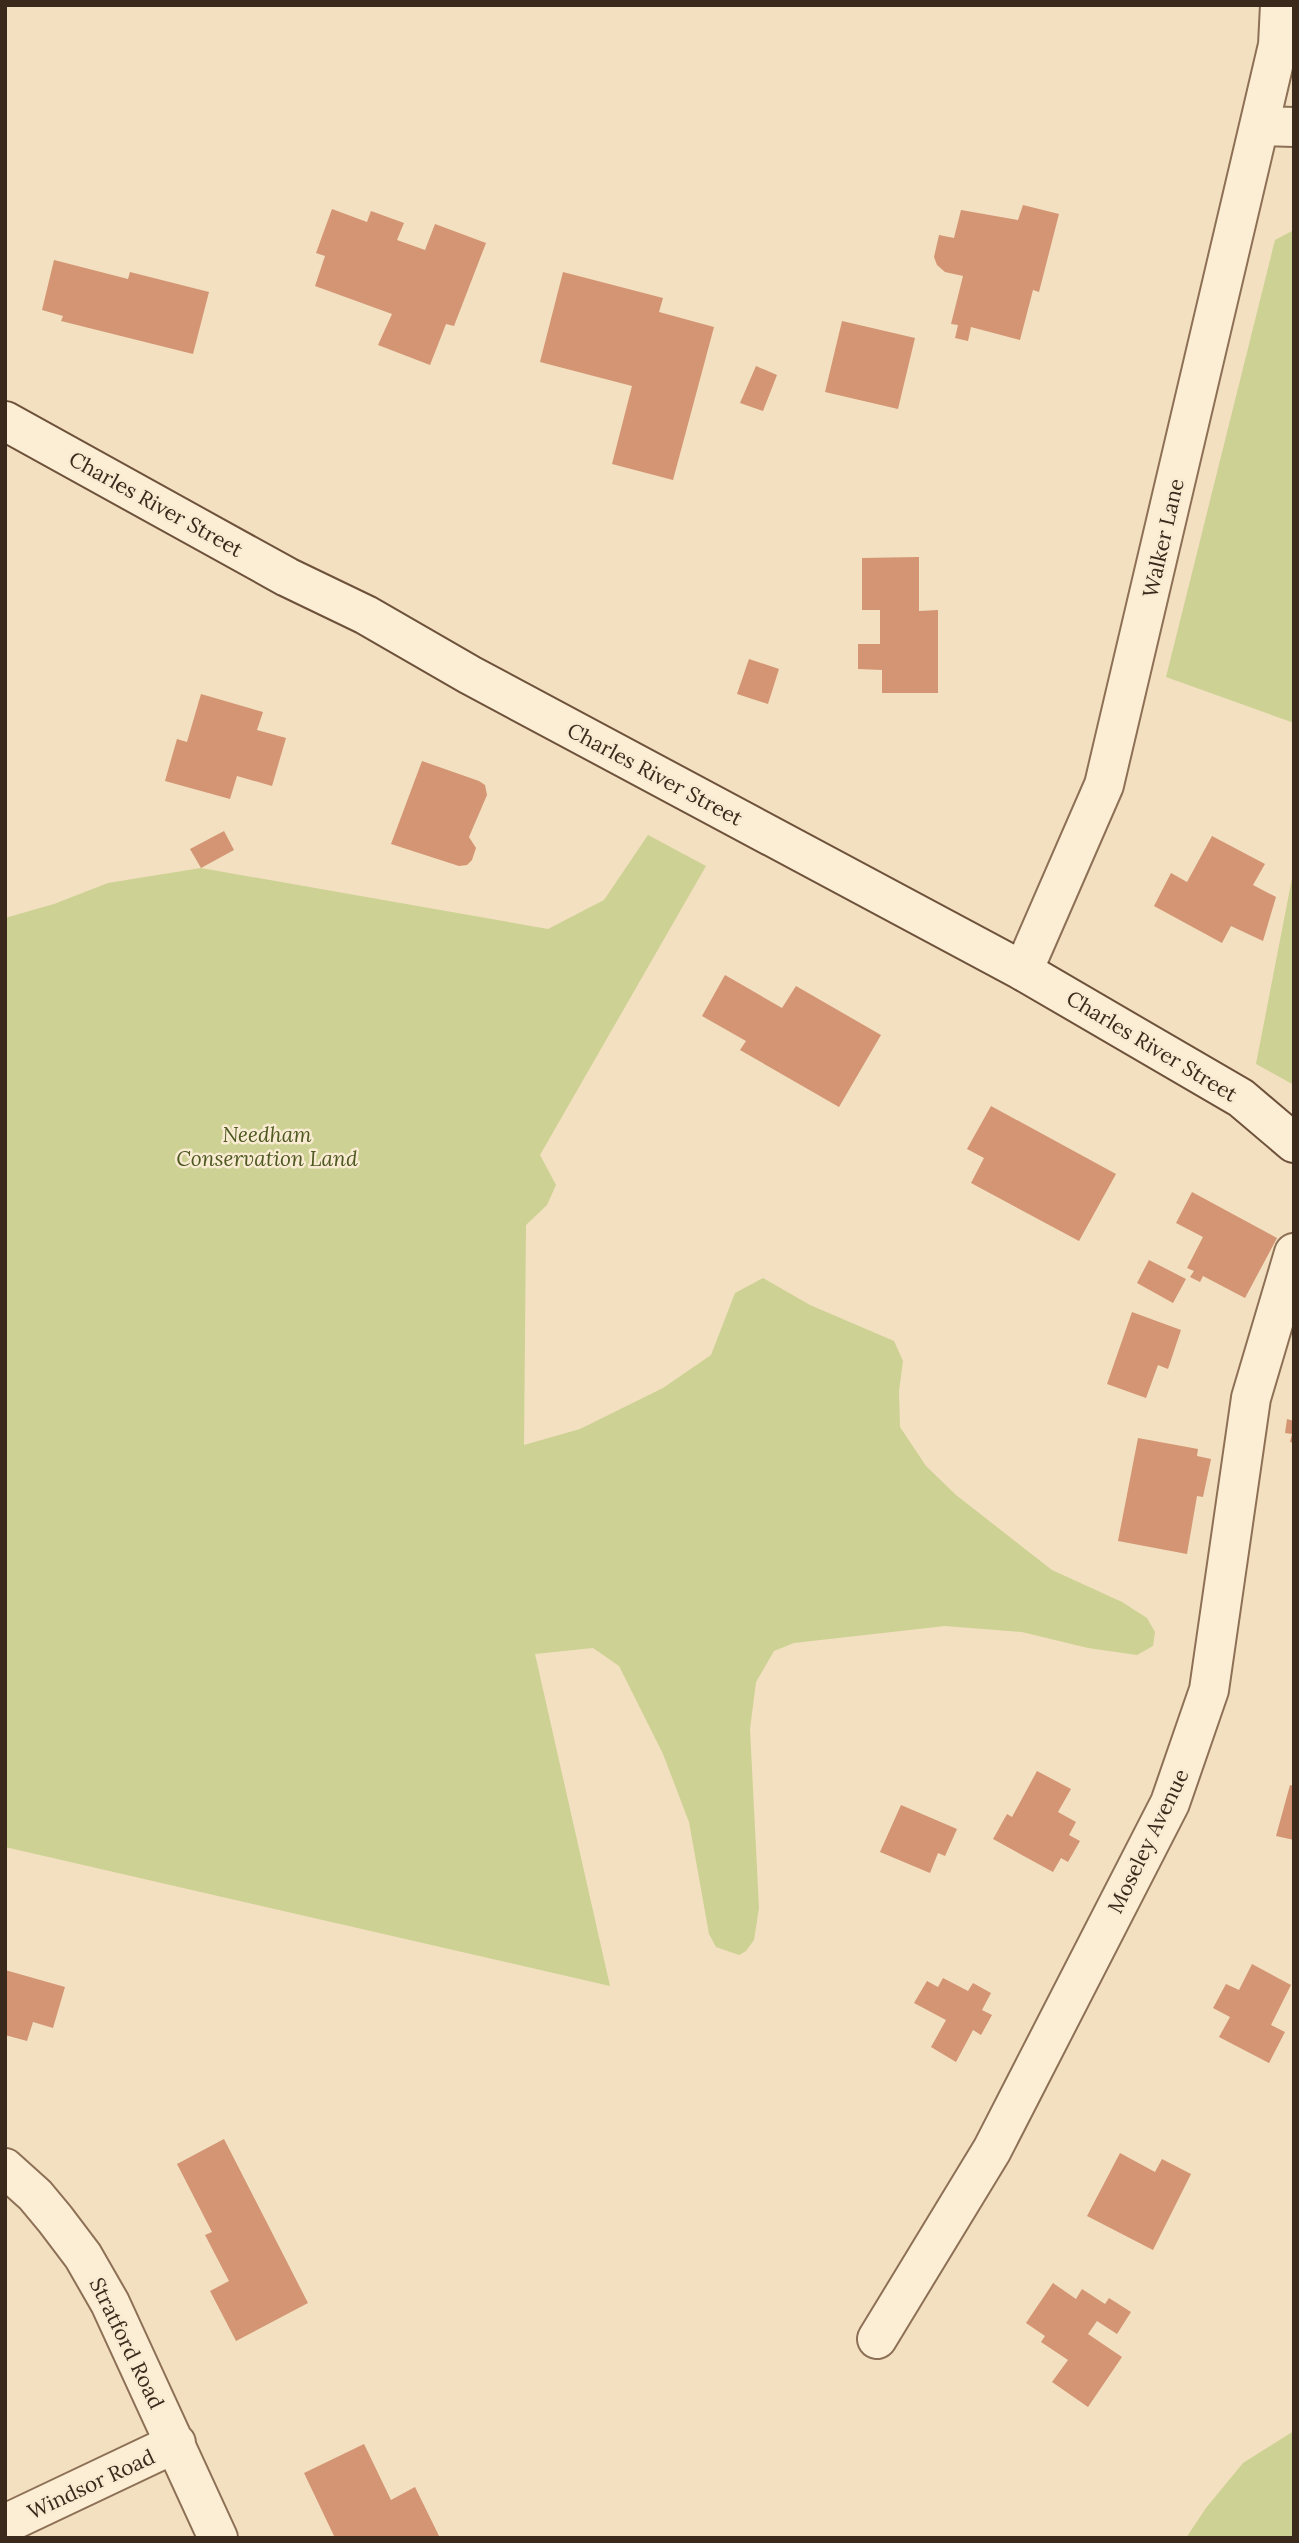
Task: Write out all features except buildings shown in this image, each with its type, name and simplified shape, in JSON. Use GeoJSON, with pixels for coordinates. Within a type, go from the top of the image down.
{"type":"FeatureCollection","features":[{"type":"Feature","properties":{"kind":"street","name":"Walker Lane"},"geometry":{"type":"LineString","coordinates":[[1023,971],[1104,786],[1277,127],[1280,5]]}},
{"type":"Feature","properties":{"kind":"street","name":"Charles River Street"},"geometry":{"type":"LineString","coordinates":[[5,421],[287,577],[366,615],[482,682],[1023,971],[1241,1098],[1294,1143]]}},
{"type":"Feature","properties":{"kind":"street","name":"Moseley Avenue"},"geometry":{"type":"LineString","coordinates":[[877,2339],[992,2150],[1170,1803],[1209,1690],[1251,1398],[1294,1253]]}},
{"type":"Feature","properties":{"kind":"street","name":"Stratford Road"},"geometry":{"type":"LineString","coordinates":[[5,2168],[35,2195],[83,2256],[110,2303],[218,2538]]}},
{"type":"Feature","properties":{"kind":"street","name":"Windsor Road"},"geometry":{"type":"LineString","coordinates":[[5,2524],[176,2443]]}},
{"type":"Feature","properties":{"kind":"green space"},"geometry":{"type":"Polygon","coordinates":[[[1294,230],[1294,723],[1166,677],[1275,240],[1294,230]]]}},
{"type":"Feature","properties":{"kind":"green space","name":"Needham Conservation Land"},"geometry":{"type":"Polygon","coordinates":[[[648,835],[706,866],[540,1155],[556,1185],[547,1205],[526,1225],[524,1445],[580,1429],[663,1388],[711,1355],[735,1293],[763,1278],[810,1305],[894,1341],[903,1361],[899,1391],[900,1427],[926,1466],[956,1495],[1052,1570],[1122,1602],[1147,1618],[1155,1632],[1153,1646],[1137,1655],[1088,1648],[1022,1632],[945,1626],[794,1643],[774,1651],[756,1682],[750,1729],[759,1908],[754,1940],[746,1951],[739,1955],[716,1947],[709,1934],[689,1822],[663,1754],[619,1666],[593,1648],[535,1654],[610,1986],[5,1847],[5,918],[54,904],[108,883],[201,868],[548,929],[604,900],[648,835]]]}},
{"type":"Feature","properties":{"kind":"green space"},"geometry":{"type":"Polygon","coordinates":[[[1294,868],[1294,1085],[1256,1064],[1294,868]]]}},
{"type":"Feature","properties":{"kind":"green space"},"geometry":{"type":"Polygon","coordinates":[[[1294,2431],[1294,2538],[1186,2538],[1206,2508],[1243,2463],[1294,2431]]]}}]}
